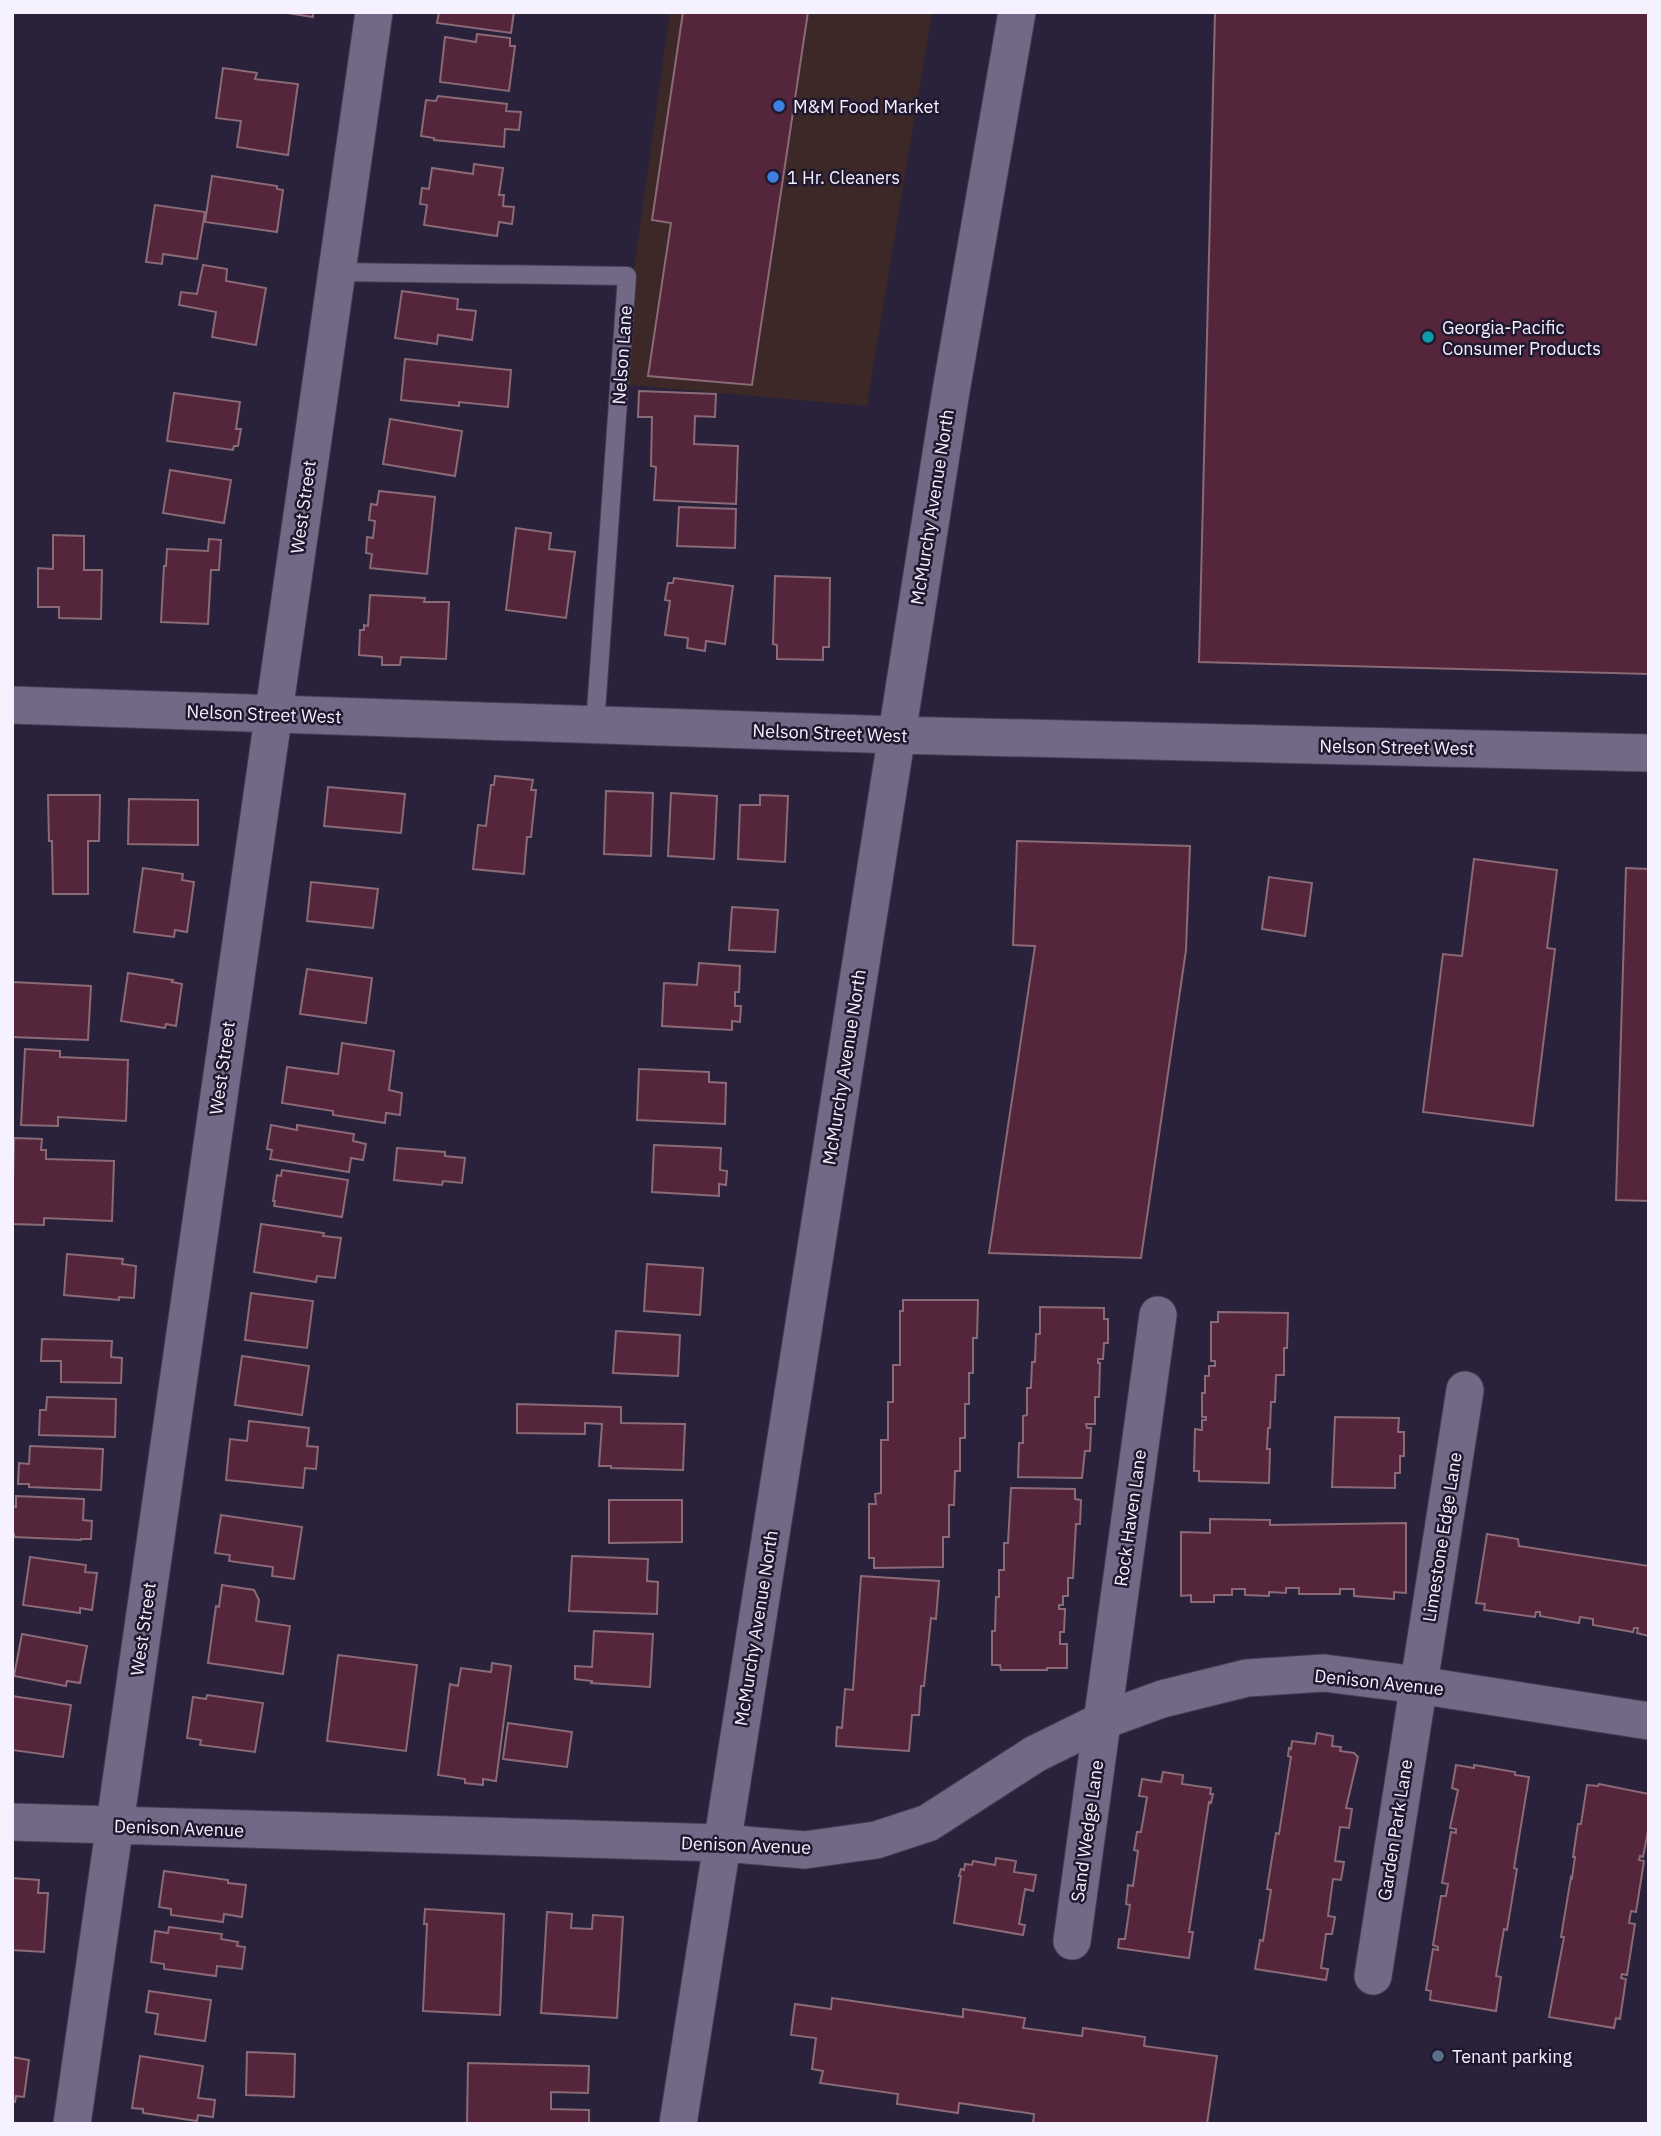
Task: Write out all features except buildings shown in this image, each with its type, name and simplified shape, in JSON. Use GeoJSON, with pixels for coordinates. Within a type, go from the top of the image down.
{"type":"FeatureCollection","features":[{"type":"Feature","properties":{"kind":"street","name":"West Street"},"geometry":{"type":"LineString","coordinates":[[72,2124],[374,12]]}},
{"type":"Feature","properties":{"kind":"street","name":"McMurchy Avenue North"},"geometry":{"type":"LineString","coordinates":[[678,2124],[951,391],[1017,12]]}},
{"type":"Feature","properties":{"kind":"street","name":"Nelson Street West"},"geometry":{"type":"LineString","coordinates":[[12,705],[896,735],[1649,753]]}},
{"type":"Feature","properties":{"kind":"street","name":"Rock Haven Lane"},"geometry":{"type":"LineString","coordinates":[[1102,1721],[1158,1315]]}},
{"type":"Feature","properties":{"kind":"street","name":"Limestone Edge Lane"},"geometry":{"type":"LineString","coordinates":[[1418,1685],[1465,1390]]}},
{"type":"Feature","properties":{"kind":"street","name":"Denison Avenue"},"geometry":{"type":"LineString","coordinates":[[12,1822],[722,1843],[805,1850],[876,1840],[928,1823],[1035,1754],[1102,1721],[1162,1699],[1247,1678],[1324,1674],[1418,1685],[1649,1721]]}},
{"type":"Feature","properties":{"kind":"street","name":"Garden Park Lane"},"geometry":{"type":"LineString","coordinates":[[1373,1976],[1418,1685]]}},
{"type":"Feature","properties":{"kind":"street","name":"Sand Wedge Lane"},"geometry":{"type":"LineString","coordinates":[[1072,1941],[1102,1721]]}},
{"type":"Feature","properties":{"kind":"lane","name":"Nelson Lane"},"geometry":{"type":"LineString","coordinates":[[337,272],[628,276],[595,725]]}},
{"type":"Feature","properties":{"kind":"shaded area"},"geometry":{"type":"Polygon","coordinates":[[[670,12],[932,12],[867,406],[618,384],[670,12]]]}},
{"type":"Feature","properties":{"kind":"place","name":"M&M Food Market"},"geometry":{"type":"Point","coordinates":[779,106]}},
{"type":"Feature","properties":{"kind":"place","name":"1 Hr. Cleaners"},"geometry":{"type":"Point","coordinates":[773,177]}},
{"type":"Feature","properties":{"kind":"place","name":"Georgia-Pacific Consumer Products"},"geometry":{"type":"Point","coordinates":[1428,337]}},
{"type":"Feature","properties":{"kind":"place","name":"Tenant parking"},"geometry":{"type":"Point","coordinates":[1438,2056]}}]}
